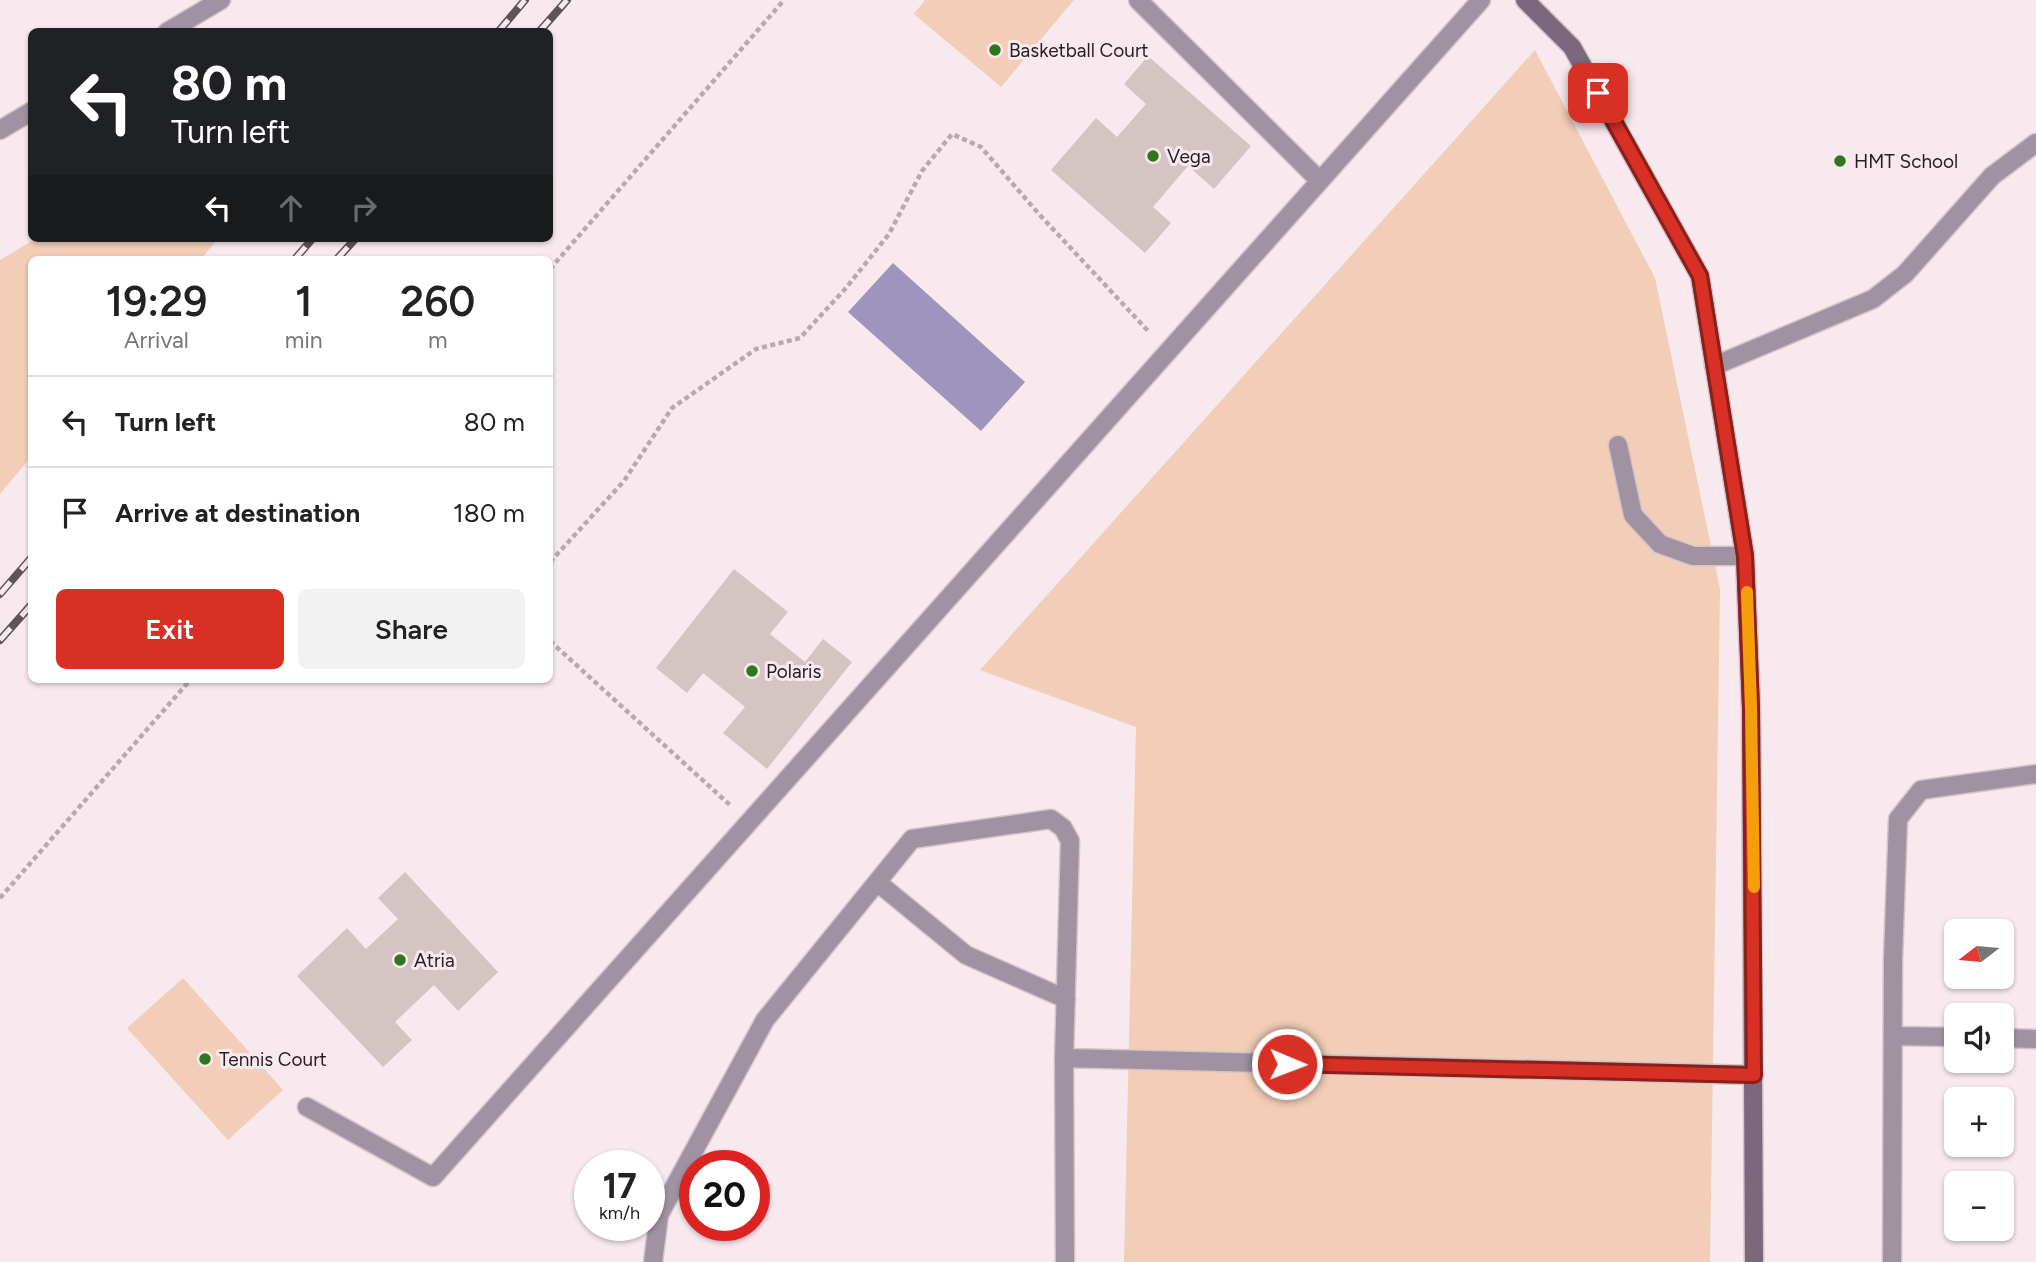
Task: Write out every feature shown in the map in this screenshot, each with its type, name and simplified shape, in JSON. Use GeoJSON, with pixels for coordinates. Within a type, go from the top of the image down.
{"type":"FeatureCollection","features":[{"type":"Feature","properties":{"kind":"street"},"geometry":{"type":"LineString","coordinates":[[174,28],[221,0]]}},
{"type":"Feature","properties":{"kind":"street"},"geometry":{"type":"LineString","coordinates":[[1138,0],[1320,181]]}},
{"type":"Feature","properties":{"kind":"street"},"geometry":{"type":"LineString","coordinates":[[307,1107],[433,1177],[1481,0]]}},
{"type":"Feature","properties":{"kind":"street"},"geometry":{"type":"LineString","coordinates":[[1525,0],[1572,47],[1700,276],[1745,556],[1751,708],[1755,1262]]}},
{"type":"Feature","properties":{"kind":"street"},"geometry":{"type":"LineString","coordinates":[[0,130],[28,113]]}},
{"type":"Feature","properties":{"kind":"street"},"geometry":{"type":"LineString","coordinates":[[1714,366],[1873,299],[1905,274],[1992,176],[2036,143]]}},
{"type":"Feature","properties":{"kind":"street"},"geometry":{"type":"LineString","coordinates":[[1618,445],[1633,515],[1660,544],[1692,556],[1745,556]]}},
{"type":"Feature","properties":{"kind":"street"},"geometry":{"type":"LineString","coordinates":[[1892,1262],[1898,819],[1921,790],[2036,774]]}},
{"type":"Feature","properties":{"kind":"street"},"geometry":{"type":"LineString","coordinates":[[653,1262],[659,1215],[765,1020],[912,839],[1051,819],[1063,828],[1070,841],[1064,1058],[1065,1262]]}},
{"type":"Feature","properties":{"kind":"street"},"geometry":{"type":"LineString","coordinates":[[877,882],[967,955],[1066,999]]}},
{"type":"Feature","properties":{"kind":"street"},"geometry":{"type":"LineString","coordinates":[[1893,1036],[1944,1037]]}},
{"type":"Feature","properties":{"kind":"street"},"geometry":{"type":"LineString","coordinates":[[2014,1038],[2036,1039]]}},
{"type":"Feature","properties":{"kind":"street"},"geometry":{"type":"LineString","coordinates":[[1064,1058],[1754,1075]]}},
{"type":"Feature","properties":{"kind":"path"},"geometry":{"type":"LineString","coordinates":[[553,266],[784,0]]}},
{"type":"Feature","properties":{"kind":"path"},"geometry":{"type":"LineString","coordinates":[[553,559],[624,481],[672,408],[756,349],[800,338],[846,288],[889,234],[922,171],[953,134],[981,147],[1168,352]]}},
{"type":"Feature","properties":{"kind":"path"},"geometry":{"type":"LineString","coordinates":[[553,644],[749,823]]}},
{"type":"Feature","properties":{"kind":"path"},"geometry":{"type":"LineString","coordinates":[[0,898],[188,683]]}},
{"type":"Feature","properties":{"kind":"shaded area","name":"Basketball Court"},"geometry":{"type":"Polygon","coordinates":[[[925,0],[1074,0],[1001,87],[914,14],[925,0]]]}},
{"type":"Feature","properties":{"kind":"shaded area"},"geometry":{"type":"Polygon","coordinates":[[[1535,50],[1655,278],[1720,589],[1710,1262],[1124,1262],[1136,727],[980,670],[1535,50]]]}},
{"type":"Feature","properties":{"kind":"shaded area"},"geometry":{"type":"Polygon","coordinates":[[[30,242],[216,242],[204,256],[28,256],[28,461],[0,494],[0,260],[30,242]]]}},
{"type":"Feature","properties":{"kind":"shaded area"},"geometry":{"type":"Polygon","coordinates":[[[893,263],[1025,382],[981,431],[848,312],[893,263]]]}},
{"type":"Feature","properties":{"kind":"shaded area","name":"Tennis Court"},"geometry":{"type":"Polygon","coordinates":[[[183,978],[283,1090],[228,1140],[127,1028],[183,978]]]}},
{"type":"Feature","properties":{"kind":"building","name":"Vega"},"geometry":{"type":"Polygon","coordinates":[[[1148,56],[1251,146],[1214,189],[1188,166],[1153,207],[1171,223],[1145,253],[1051,170],[1096,118],[1117,137],[1146,104],[1124,84],[1148,56]]]}},
{"type":"Feature","properties":{"kind":"building","name":"Polaris"},"geometry":{"type":"Polygon","coordinates":[[[734,569],[788,612],[770,634],[805,662],[823,639],[852,662],[767,769],[723,733],[745,707],[703,673],[687,693],[656,668],[734,569]]]}},
{"type":"Feature","properties":{"kind":"building","name":"Atria"},"geometry":{"type":"Polygon","coordinates":[[[405,872],[498,972],[458,1011],[434,985],[395,1022],[412,1040],[383,1067],[297,976],[347,928],[366,949],[398,919],[378,898],[405,872]]]}},
{"type":"Feature","properties":{"kind":"railway"},"geometry":{"type":"LineString","coordinates":[[501,28],[525,0]]}},
{"type":"Feature","properties":{"kind":"railway"},"geometry":{"type":"LineString","coordinates":[[542,28],[567,0]]}},
{"type":"Feature","properties":{"kind":"railway"},"geometry":{"type":"LineString","coordinates":[[298,256],[310,242]]}},
{"type":"Feature","properties":{"kind":"railway"},"geometry":{"type":"LineString","coordinates":[[340,256],[352,242]]}},
{"type":"Feature","properties":{"kind":"railway"},"geometry":{"type":"LineString","coordinates":[[0,594],[28,562]]}},
{"type":"Feature","properties":{"kind":"railway"},"geometry":{"type":"LineString","coordinates":[[0,640],[28,608]]}},
{"type":"Feature","properties":{"kind":"slow traffic"},"geometry":{"type":"LineString","coordinates":[[1747,592],[1754,887]]}},
{"type":"Feature","properties":{"kind":"place","name":"Basketball Court"},"geometry":{"type":"Point","coordinates":[995,50]}},
{"type":"Feature","properties":{"kind":"place","name":"Vega"},"geometry":{"type":"Point","coordinates":[1153,156]}},
{"type":"Feature","properties":{"kind":"place","name":"HMT School"},"geometry":{"type":"Point","coordinates":[1840,161]}},
{"type":"Feature","properties":{"kind":"place","name":"Polaris"},"geometry":{"type":"Point","coordinates":[752,671]}},
{"type":"Feature","properties":{"kind":"place","name":"Atria"},"geometry":{"type":"Point","coordinates":[400,960]}},
{"type":"Feature","properties":{"kind":"place","name":"Tennis Court"},"geometry":{"type":"Point","coordinates":[205,1059]}},
{"type":"Feature","properties":{"kind":"route"},"geometry":{"type":"LineString","coordinates":[[1287,1064],[1754,1075],[1751,708],[1745,556],[1700,276],[1598,93]]}}]}
